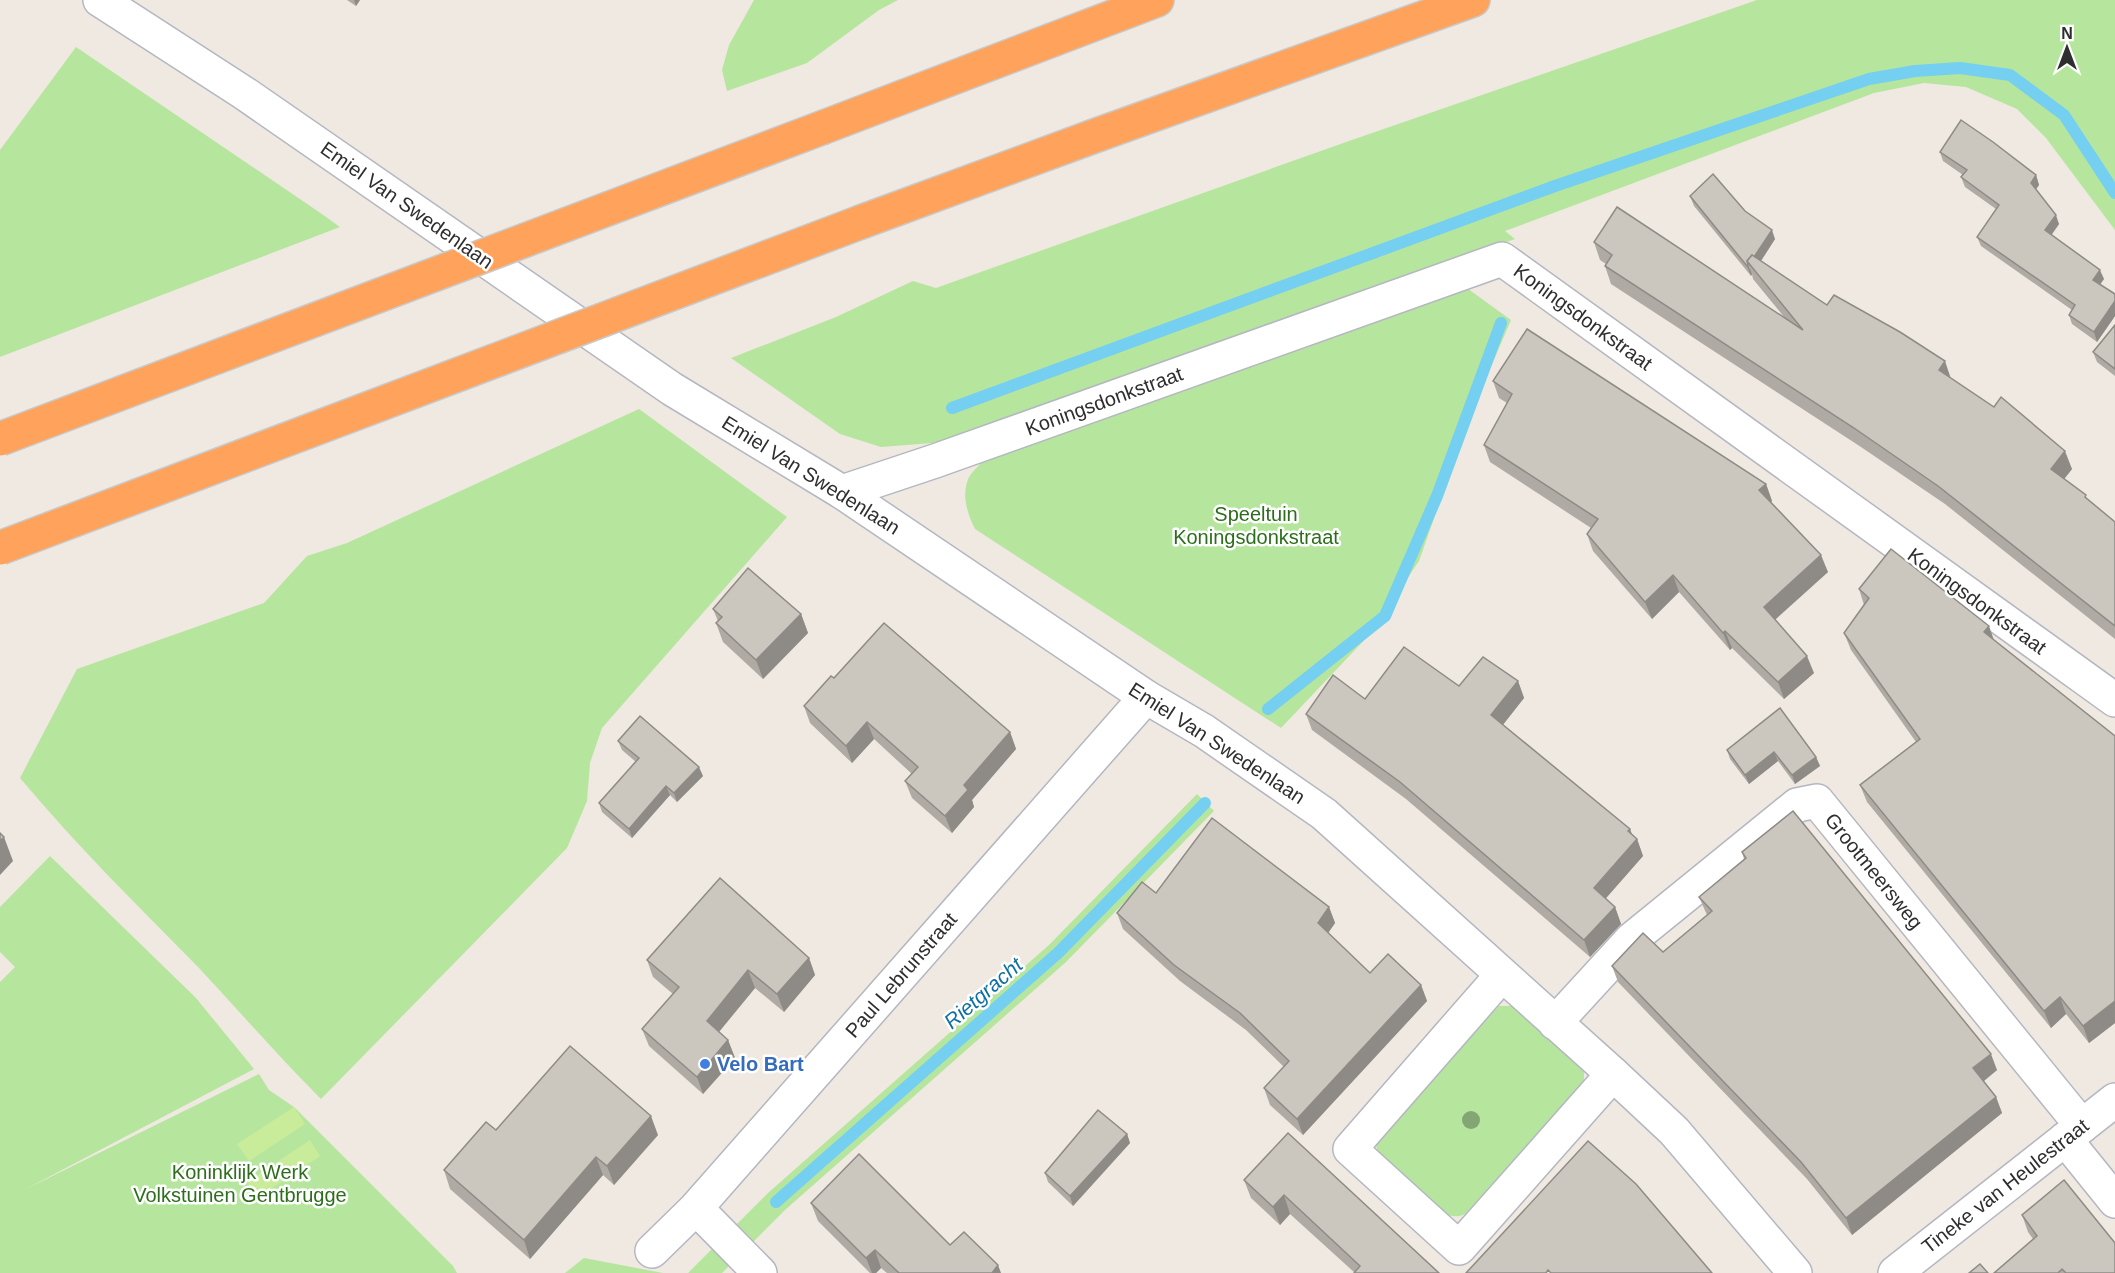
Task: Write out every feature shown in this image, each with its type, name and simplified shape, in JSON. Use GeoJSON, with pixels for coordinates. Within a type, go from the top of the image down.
{"type":"FeatureCollection","features":[{"type":"Feature","properties":{"kind":"highway"},"geometry":{"type":"LineString","coordinates":[[0,439],[1157,0]]}},
{"type":"Feature","properties":{"kind":"highway"},"geometry":{"type":"LineString","coordinates":[[0,548],[861,222],[1473,0]]}},
{"type":"Feature","properties":{"kind":"street","name":"Emiel Van Swedenlaan"},"geometry":{"type":"LineString","coordinates":[[100,0],[244,93],[672,389],[842,492],[1146,697],[1204,730],[1324,814],[1674,1131],[1795,1273]]}},
{"type":"Feature","properties":{"kind":"street","name":"Koningsdonkstraat"},"geometry":{"type":"LineString","coordinates":[[842,492],[1502,259],[2115,700]]}},
{"type":"Feature","properties":{"kind":"street","name":"Paul Lebrunstraat"},"geometry":{"type":"LineString","coordinates":[[652,1251],[696,1208],[1146,697]]}},
{"type":"Feature","properties":{"kind":"street","name":"Grootmeersweg"},"geometry":{"type":"LineString","coordinates":[[1555,1023],[1632,939],[1797,805],[1817,801],[2096,1119]]}},
{"type":"Feature","properties":{"kind":"street"},"geometry":{"type":"LineString","coordinates":[[1502,975],[1350,1149],[1459,1248],[1613,1074]]}},
{"type":"Feature","properties":{"kind":"street","name":"Tineke van Heulestraat"},"geometry":{"type":"LineString","coordinates":[[1895,1273],[2096,1119],[2115,1202]]}},
{"type":"Feature","properties":{"kind":"street"},"geometry":{"type":"LineString","coordinates":[[696,1208],[760,1273]]}},
{"type":"Feature","properties":{"kind":"green space"},"geometry":{"type":"Polygon","coordinates":[[[754,0],[898,0],[879,10],[807,63],[727,91],[722,70],[729,45],[754,0]]]}},
{"type":"Feature","properties":{"kind":"green space"},"geometry":{"type":"Polygon","coordinates":[[[1757,0],[2115,0],[2115,230],[2046,138],[2017,109],[1966,87],[1924,83],[1874,93],[1505,231],[1515,239],[945,442],[881,447],[840,434],[731,358],[836,317],[913,281],[936,288],[1349,141],[1757,0]]]}},
{"type":"Feature","properties":{"kind":"green space"},"geometry":{"type":"Polygon","coordinates":[[[76,47],[340,227],[0,357],[0,150],[76,47]]]}},
{"type":"Feature","properties":{"kind":"green space","name":"Speeltuin Koningsdonkstraat"},"geometry":{"type":"Polygon","coordinates":[[[1464,286],[1511,320],[1472,411],[1419,561],[1370,634],[1281,728],[975,529],[967,510],[965,490],[969,477],[985,459],[1464,286]]]}},
{"type":"Feature","properties":{"kind":"green space"},"geometry":{"type":"Polygon","coordinates":[[[639,409],[787,517],[602,728],[590,763],[587,801],[567,848],[321,1099],[199,968],[85,851],[20,778],[77,669],[264,603],[307,556],[347,543],[639,409]]]}},
{"type":"Feature","properties":{"kind":"green space"},"geometry":{"type":"Polygon","coordinates":[[[1197,794],[1214,811],[1066,962],[785,1210],[722,1273],[688,1273],[768,1193],[1049,945],[1197,794]]]}},
{"type":"Feature","properties":{"kind":"green space","name":"Koninklijk Werk Volkstuinen Gentbrugge"},"geometry":{"type":"Polygon","coordinates":[[[50,856],[196,998],[254,1069],[24,1190],[259,1074],[269,1090],[294,1107],[453,1266],[457,1273],[0,1273],[0,982],[15,967],[0,952],[0,907],[50,856]]]}},
{"type":"Feature","properties":{"kind":"green space"},"geometry":{"type":"Polygon","coordinates":[[[1499,1006],[1512,1006],[1584,1072],[1584,1088],[1539,1132],[1465,1214],[1457,1216],[1444,1214],[1378,1153],[1375,1142],[1377,1137],[1499,1006]]]}},
{"type":"Feature","properties":{"kind":"green space"},"geometry":{"type":"Polygon","coordinates":[[[294,1107],[305,1124],[249,1161],[237,1144],[294,1107]]]}},
{"type":"Feature","properties":{"kind":"green space"},"geometry":{"type":"Polygon","coordinates":[[[310,1140],[320,1156],[257,1198],[247,1182],[310,1140]]]}},
{"type":"Feature","properties":{"kind":"green space"},"geometry":{"type":"Polygon","coordinates":[[[584,1258],[663,1273],[565,1273],[584,1258]]]}},
{"type":"Feature","properties":{"kind":"building"},"geometry":{"type":"Polygon","coordinates":[[[1961,120],[2036,175],[2031,183],[2056,215],[2045,230],[2100,270],[2093,280],[2115,294],[2115,301],[2094,332],[2069,315],[2075,305],[1977,237],[1999,205],[1961,177],[1967,170],[1940,152],[1961,120]]]}},
{"type":"Feature","properties":{"kind":"building"},"geometry":{"type":"Polygon","coordinates":[[[1713,174],[1745,211],[1772,230],[1754,257],[1752,255],[1747,261],[1747,266],[1690,196],[1713,174]]]}},
{"type":"Feature","properties":{"kind":"building"},"geometry":{"type":"Polygon","coordinates":[[[1617,207],[1803,330],[1747,261],[1752,255],[1827,305],[1834,295],[1900,332],[1945,361],[1939,370],[1994,407],[2001,397],[2065,451],[2051,469],[2086,495],[2085,497],[2115,522],[2115,626],[1938,486],[1854,428],[1605,266],[1612,255],[1594,242],[1617,207]]]}},
{"type":"Feature","properties":{"kind":"building"},"geometry":{"type":"Polygon","coordinates":[[[2115,325],[2115,369],[2093,352],[2115,325]]]}},
{"type":"Feature","properties":{"kind":"building"},"geometry":{"type":"Polygon","coordinates":[[[1527,329],[1766,484],[1759,490],[1821,555],[1764,607],[1807,656],[1778,682],[1725,631],[1723,633],[1673,575],[1645,602],[1587,534],[1598,519],[1484,445],[1512,394],[1493,381],[1527,329]]]}},
{"type":"Feature","properties":{"kind":"building"},"geometry":{"type":"Polygon","coordinates":[[[1891,549],[1989,626],[1984,632],[2115,736],[2115,1001],[2083,1026],[2060,997],[2044,1011],[1860,785],[1920,739],[1844,633],[1869,598],[1859,589],[1891,549]]]}},
{"type":"Feature","properties":{"kind":"building"},"geometry":{"type":"Polygon","coordinates":[[[748,568],[801,614],[756,660],[716,623],[722,617],[713,609],[748,568]]]}},
{"type":"Feature","properties":{"kind":"building"},"geometry":{"type":"Polygon","coordinates":[[[884,623],[1010,732],[964,785],[968,790],[945,816],[905,781],[918,767],[867,722],[846,746],[804,706],[831,676],[834,678],[884,623]]]}},
{"type":"Feature","properties":{"kind":"building"},"geometry":{"type":"Polygon","coordinates":[[[1404,647],[1459,686],[1483,657],[1518,681],[1491,715],[1630,829],[1628,831],[1637,839],[1594,888],[1615,907],[1584,940],[1400,782],[1306,714],[1333,675],[1365,699],[1404,647]]]}},
{"type":"Feature","properties":{"kind":"building"},"geometry":{"type":"Polygon","coordinates":[[[1780,708],[1816,757],[1792,775],[1774,752],[1745,775],[1727,750],[1780,708]]]}},
{"type":"Feature","properties":{"kind":"building"},"geometry":{"type":"Polygon","coordinates":[[[640,716],[699,767],[674,793],[666,786],[629,829],[599,803],[639,758],[618,741],[640,716]]]}},
{"type":"Feature","properties":{"kind":"building"},"geometry":{"type":"Polygon","coordinates":[[[1793,811],[1991,1054],[1973,1068],[1996,1097],[1846,1218],[1801,1162],[1612,966],[1643,933],[1663,952],[1712,911],[1699,897],[1746,858],[1742,852],[1793,811]]]}},
{"type":"Feature","properties":{"kind":"building"},"geometry":{"type":"Polygon","coordinates":[[[1212,818],[1329,907],[1318,923],[1370,973],[1388,954],[1421,985],[1297,1119],[1264,1088],[1289,1061],[1240,1013],[1174,965],[1117,913],[1142,882],[1156,893],[1212,818]]]}},
{"type":"Feature","properties":{"kind":"building"},"geometry":{"type":"Polygon","coordinates":[[[720,878],[809,958],[777,994],[748,970],[707,1021],[728,1040],[697,1077],[642,1029],[679,987],[647,960],[720,878]]]}},
{"type":"Feature","properties":{"kind":"building"},"geometry":{"type":"Polygon","coordinates":[[[570,1046],[651,1116],[607,1166],[596,1157],[524,1240],[444,1170],[486,1122],[496,1130],[570,1046]]]}},
{"type":"Feature","properties":{"kind":"building"},"geometry":{"type":"Polygon","coordinates":[[[1098,1110],[1127,1134],[1070,1196],[1045,1173],[1098,1110]]]}},
{"type":"Feature","properties":{"kind":"building"},"geometry":{"type":"Polygon","coordinates":[[[1288,1133],[1439,1273],[1354,1273],[1360,1266],[1284,1195],[1273,1207],[1244,1180],[1288,1133]]]}},
{"type":"Feature","properties":{"kind":"building"},"geometry":{"type":"Polygon","coordinates":[[[1588,1141],[1636,1184],[1712,1273],[1551,1273],[1548,1270],[1546,1273],[1466,1273],[1588,1141]]]}},
{"type":"Feature","properties":{"kind":"building"},"geometry":{"type":"Polygon","coordinates":[[[859,1154],[950,1245],[964,1232],[998,1265],[992,1273],[899,1273],[875,1250],[866,1258],[811,1203],[859,1154]]]}},
{"type":"Feature","properties":{"kind":"building"},"geometry":{"type":"Polygon","coordinates":[[[2064,1180],[2115,1243],[2115,1273],[2066,1273],[2062,1269],[2058,1273],[1994,1273],[2037,1236],[2022,1215],[2064,1180]]]}},
{"type":"Feature","properties":{"kind":"building"},"geometry":{"type":"Polygon","coordinates":[[[1980,1264],[1988,1273],[1969,1273],[1980,1264]]]}},
{"type":"Feature","properties":{"kind":"waterway"},"geometry":{"type":"LineString","coordinates":[[952,408],[1555,186],[1869,79],[1915,71],[1960,68],[2010,75],[2064,115],[2115,193]]}},
{"type":"Feature","properties":{"kind":"waterway"},"geometry":{"type":"LineString","coordinates":[[1268,709],[1385,616],[1437,496],[1501,323]]}},
{"type":"Feature","properties":{"kind":"waterway","name":"Rietgracht"},"geometry":{"type":"LineString","coordinates":[[776,1202],[1058,953],[1205,803]]}},
{"type":"Feature","properties":{"kind":"place","name":"Velo Bart"},"geometry":{"type":"Point","coordinates":[705,1064]}}]}
